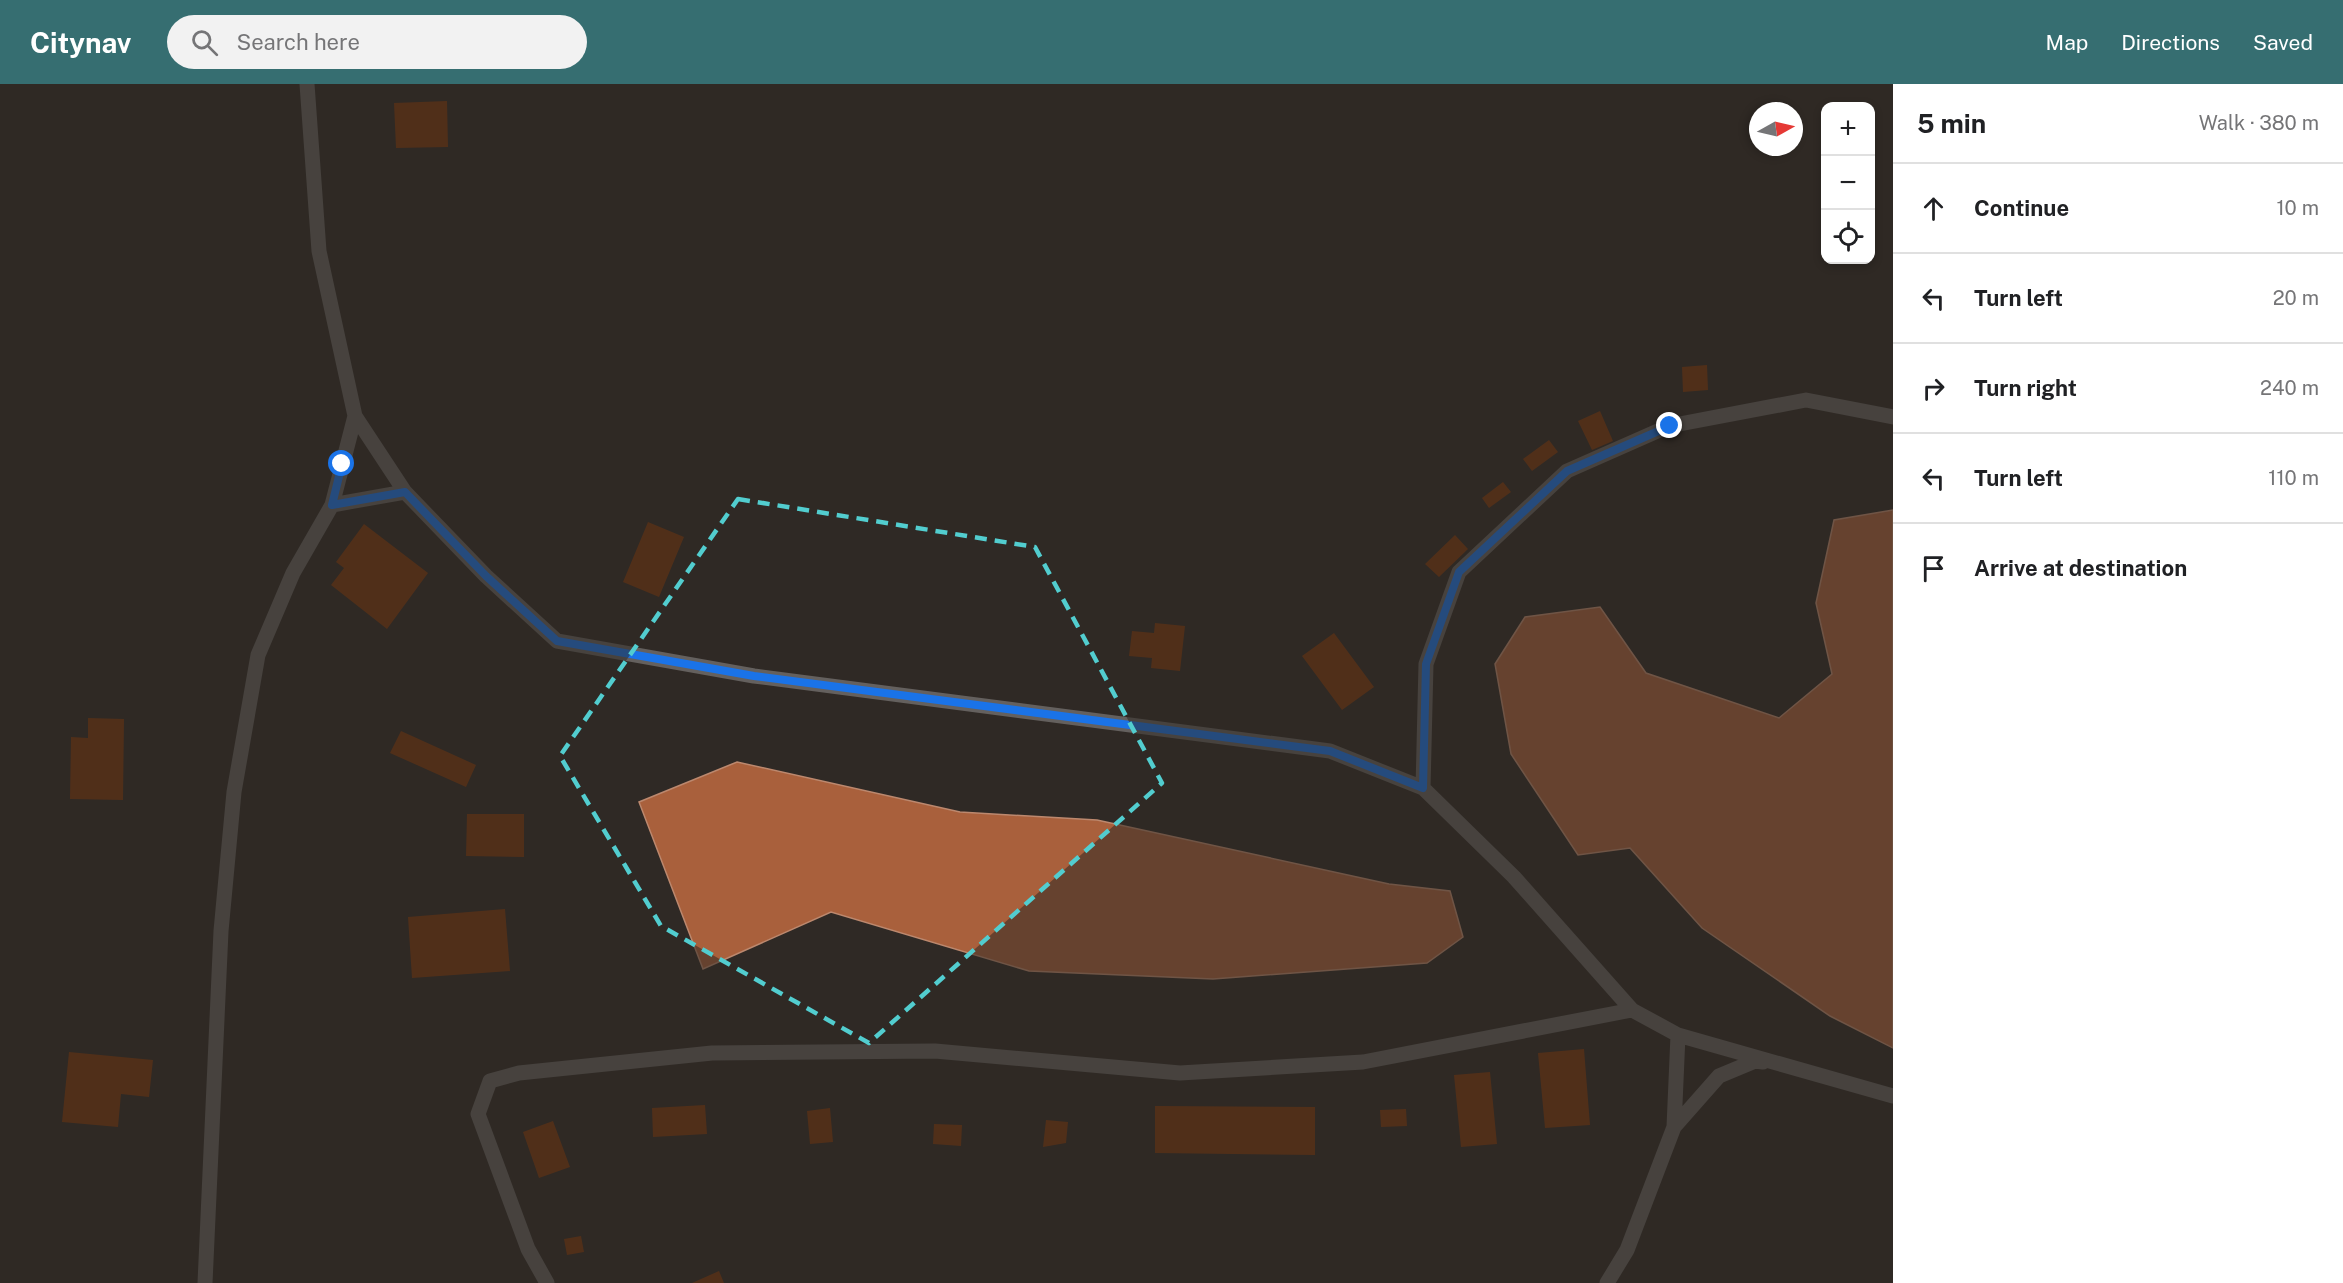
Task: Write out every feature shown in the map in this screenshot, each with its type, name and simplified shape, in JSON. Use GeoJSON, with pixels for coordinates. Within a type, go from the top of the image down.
{"type":"FeatureCollection","features":[{"type":"Feature","properties":{"kind":"lane"},"geometry":{"type":"LineString","coordinates":[[307,84],[319,251],[355,416],[405,492],[486,576],[557,641],[754,676],[1330,751],[1423,788],[1514,877],[1632,1010],[1678,1035],[1893,1096]]}},
{"type":"Feature","properties":{"kind":"lane"},"geometry":{"type":"LineString","coordinates":[[1423,788],[1426,664],[1459,572],[1567,471],[1670,426],[1806,400],[1893,417]]}},
{"type":"Feature","properties":{"kind":"lane"},"geometry":{"type":"LineString","coordinates":[[205,1283],[221,931],[234,792],[258,655],[293,573],[332,505],[355,416]]}},
{"type":"Feature","properties":{"kind":"lane"},"geometry":{"type":"LineString","coordinates":[[332,505],[405,492]]}},
{"type":"Feature","properties":{"kind":"lane"},"geometry":{"type":"LineString","coordinates":[[547,1283],[528,1249],[478,1114],[490,1081],[519,1073],[712,1053],[935,1051],[1180,1073],[1363,1062],[1632,1010]]}},
{"type":"Feature","properties":{"kind":"lane"},"geometry":{"type":"LineString","coordinates":[[1607,1283],[1627,1250],[1674,1127],[1678,1035]]}},
{"type":"Feature","properties":{"kind":"lane"},"geometry":{"type":"LineString","coordinates":[[1674,1127],[1719,1076],[1755,1061],[1801,1071]]}},
{"type":"Feature","properties":{"kind":"highlighted area"},"geometry":{"type":"Polygon","coordinates":[[[738,499],[1035,547],[1162,783],[869,1043],[661,926],[560,756],[738,499]]]}},
{"type":"Feature","properties":{"kind":"shaded area"},"geometry":{"type":"Polygon","coordinates":[[[1893,510],[1893,1048],[1830,1016],[1702,928],[1630,848],[1578,855],[1511,754],[1495,664],[1525,617],[1600,607],[1646,673],[1779,718],[1832,674],[1816,603],[1834,520],[1893,510]]]}},
{"type":"Feature","properties":{"kind":"shaded area"},"geometry":{"type":"Polygon","coordinates":[[[737,762],[960,812],[1097,820],[1389,884],[1450,891],[1463,937],[1427,963],[1213,979],[1029,971],[831,912],[703,969],[639,802],[737,762]]]}},
{"type":"Feature","properties":{"kind":"building"},"geometry":{"type":"Polygon","coordinates":[[[447,101],[448,147],[396,148],[394,103],[447,101]]]}},
{"type":"Feature","properties":{"kind":"building"},"geometry":{"type":"Polygon","coordinates":[[[1707,365],[1708,390],[1683,392],[1682,367],[1707,365]]]}},
{"type":"Feature","properties":{"kind":"building"},"geometry":{"type":"Polygon","coordinates":[[[1600,411],[1613,441],[1592,450],[1578,421],[1600,411]]]}},
{"type":"Feature","properties":{"kind":"building"},"geometry":{"type":"Polygon","coordinates":[[[1549,440],[1558,452],[1532,471],[1523,459],[1549,440]]]}},
{"type":"Feature","properties":{"kind":"building"},"geometry":{"type":"Polygon","coordinates":[[[1503,482],[1511,492],[1489,508],[1482,498],[1503,482]]]}},
{"type":"Feature","properties":{"kind":"building"},"geometry":{"type":"Polygon","coordinates":[[[648,522],[684,537],[659,597],[623,582],[648,522]]]}},
{"type":"Feature","properties":{"kind":"building"},"geometry":{"type":"Polygon","coordinates":[[[364,524],[428,573],[387,629],[331,585],[344,568],[336,562],[364,524]]]}},
{"type":"Feature","properties":{"kind":"building"},"geometry":{"type":"Polygon","coordinates":[[[1455,535],[1468,549],[1439,577],[1425,564],[1455,535]]]}},
{"type":"Feature","properties":{"kind":"building"},"geometry":{"type":"Polygon","coordinates":[[[1155,623],[1185,626],[1180,671],[1151,668],[1152,658],[1129,656],[1132,631],[1154,633],[1155,623]]]}},
{"type":"Feature","properties":{"kind":"building"},"geometry":{"type":"Polygon","coordinates":[[[1334,633],[1374,687],[1342,710],[1302,656],[1334,633]]]}},
{"type":"Feature","properties":{"kind":"building"},"geometry":{"type":"Polygon","coordinates":[[[88,718],[124,719],[123,800],[70,799],[71,737],[88,738],[88,718]]]}},
{"type":"Feature","properties":{"kind":"building"},"geometry":{"type":"Polygon","coordinates":[[[401,731],[476,765],[466,787],[390,753],[401,731]]]}},
{"type":"Feature","properties":{"kind":"building"},"geometry":{"type":"Polygon","coordinates":[[[467,814],[524,814],[524,857],[466,856],[467,814]]]}},
{"type":"Feature","properties":{"kind":"building"},"geometry":{"type":"Polygon","coordinates":[[[505,909],[510,971],[412,978],[408,917],[505,909]]]}},
{"type":"Feature","properties":{"kind":"building"},"geometry":{"type":"Polygon","coordinates":[[[1584,1049],[1590,1125],[1545,1128],[1538,1053],[1584,1049]]]}},
{"type":"Feature","properties":{"kind":"building"},"geometry":{"type":"Polygon","coordinates":[[[69,1052],[153,1060],[149,1097],[121,1094],[118,1127],[62,1122],[69,1052]]]}},
{"type":"Feature","properties":{"kind":"building"},"geometry":{"type":"Polygon","coordinates":[[[1490,1072],[1497,1144],[1461,1147],[1454,1075],[1490,1072]]]}},
{"type":"Feature","properties":{"kind":"building"},"geometry":{"type":"Polygon","coordinates":[[[705,1105],[707,1134],[653,1137],[652,1108],[705,1105]]]}},
{"type":"Feature","properties":{"kind":"building"},"geometry":{"type":"Polygon","coordinates":[[[1155,1106],[1315,1107],[1315,1155],[1155,1153],[1155,1106]]]}},
{"type":"Feature","properties":{"kind":"building"},"geometry":{"type":"Polygon","coordinates":[[[830,1108],[833,1142],[810,1144],[807,1111],[830,1108]]]}},
{"type":"Feature","properties":{"kind":"building"},"geometry":{"type":"Polygon","coordinates":[[[1406,1109],[1407,1126],[1381,1127],[1380,1110],[1406,1109]]]}},
{"type":"Feature","properties":{"kind":"building"},"geometry":{"type":"Polygon","coordinates":[[[1046,1120],[1068,1122],[1066,1143],[1043,1147],[1046,1120]]]}},
{"type":"Feature","properties":{"kind":"building"},"geometry":{"type":"Polygon","coordinates":[[[553,1121],[570,1167],[539,1178],[523,1132],[553,1121]]]}},
{"type":"Feature","properties":{"kind":"building"},"geometry":{"type":"Polygon","coordinates":[[[934,1124],[962,1125],[961,1146],[933,1144],[934,1124]]]}},
{"type":"Feature","properties":{"kind":"building"},"geometry":{"type":"Polygon","coordinates":[[[581,1236],[584,1252],[567,1255],[564,1239],[581,1236]]]}},
{"type":"Feature","properties":{"kind":"building"},"geometry":{"type":"Polygon","coordinates":[[[719,1271],[724,1283],[692,1283],[719,1271]]]}},
{"type":"Feature","properties":{"kind":"route"},"geometry":{"type":"LineString","coordinates":[[342,464],[332,505],[405,492],[486,576],[557,641],[754,676],[1330,751],[1423,788],[1426,664],[1459,572],[1567,471],[1670,426]]}}]}
